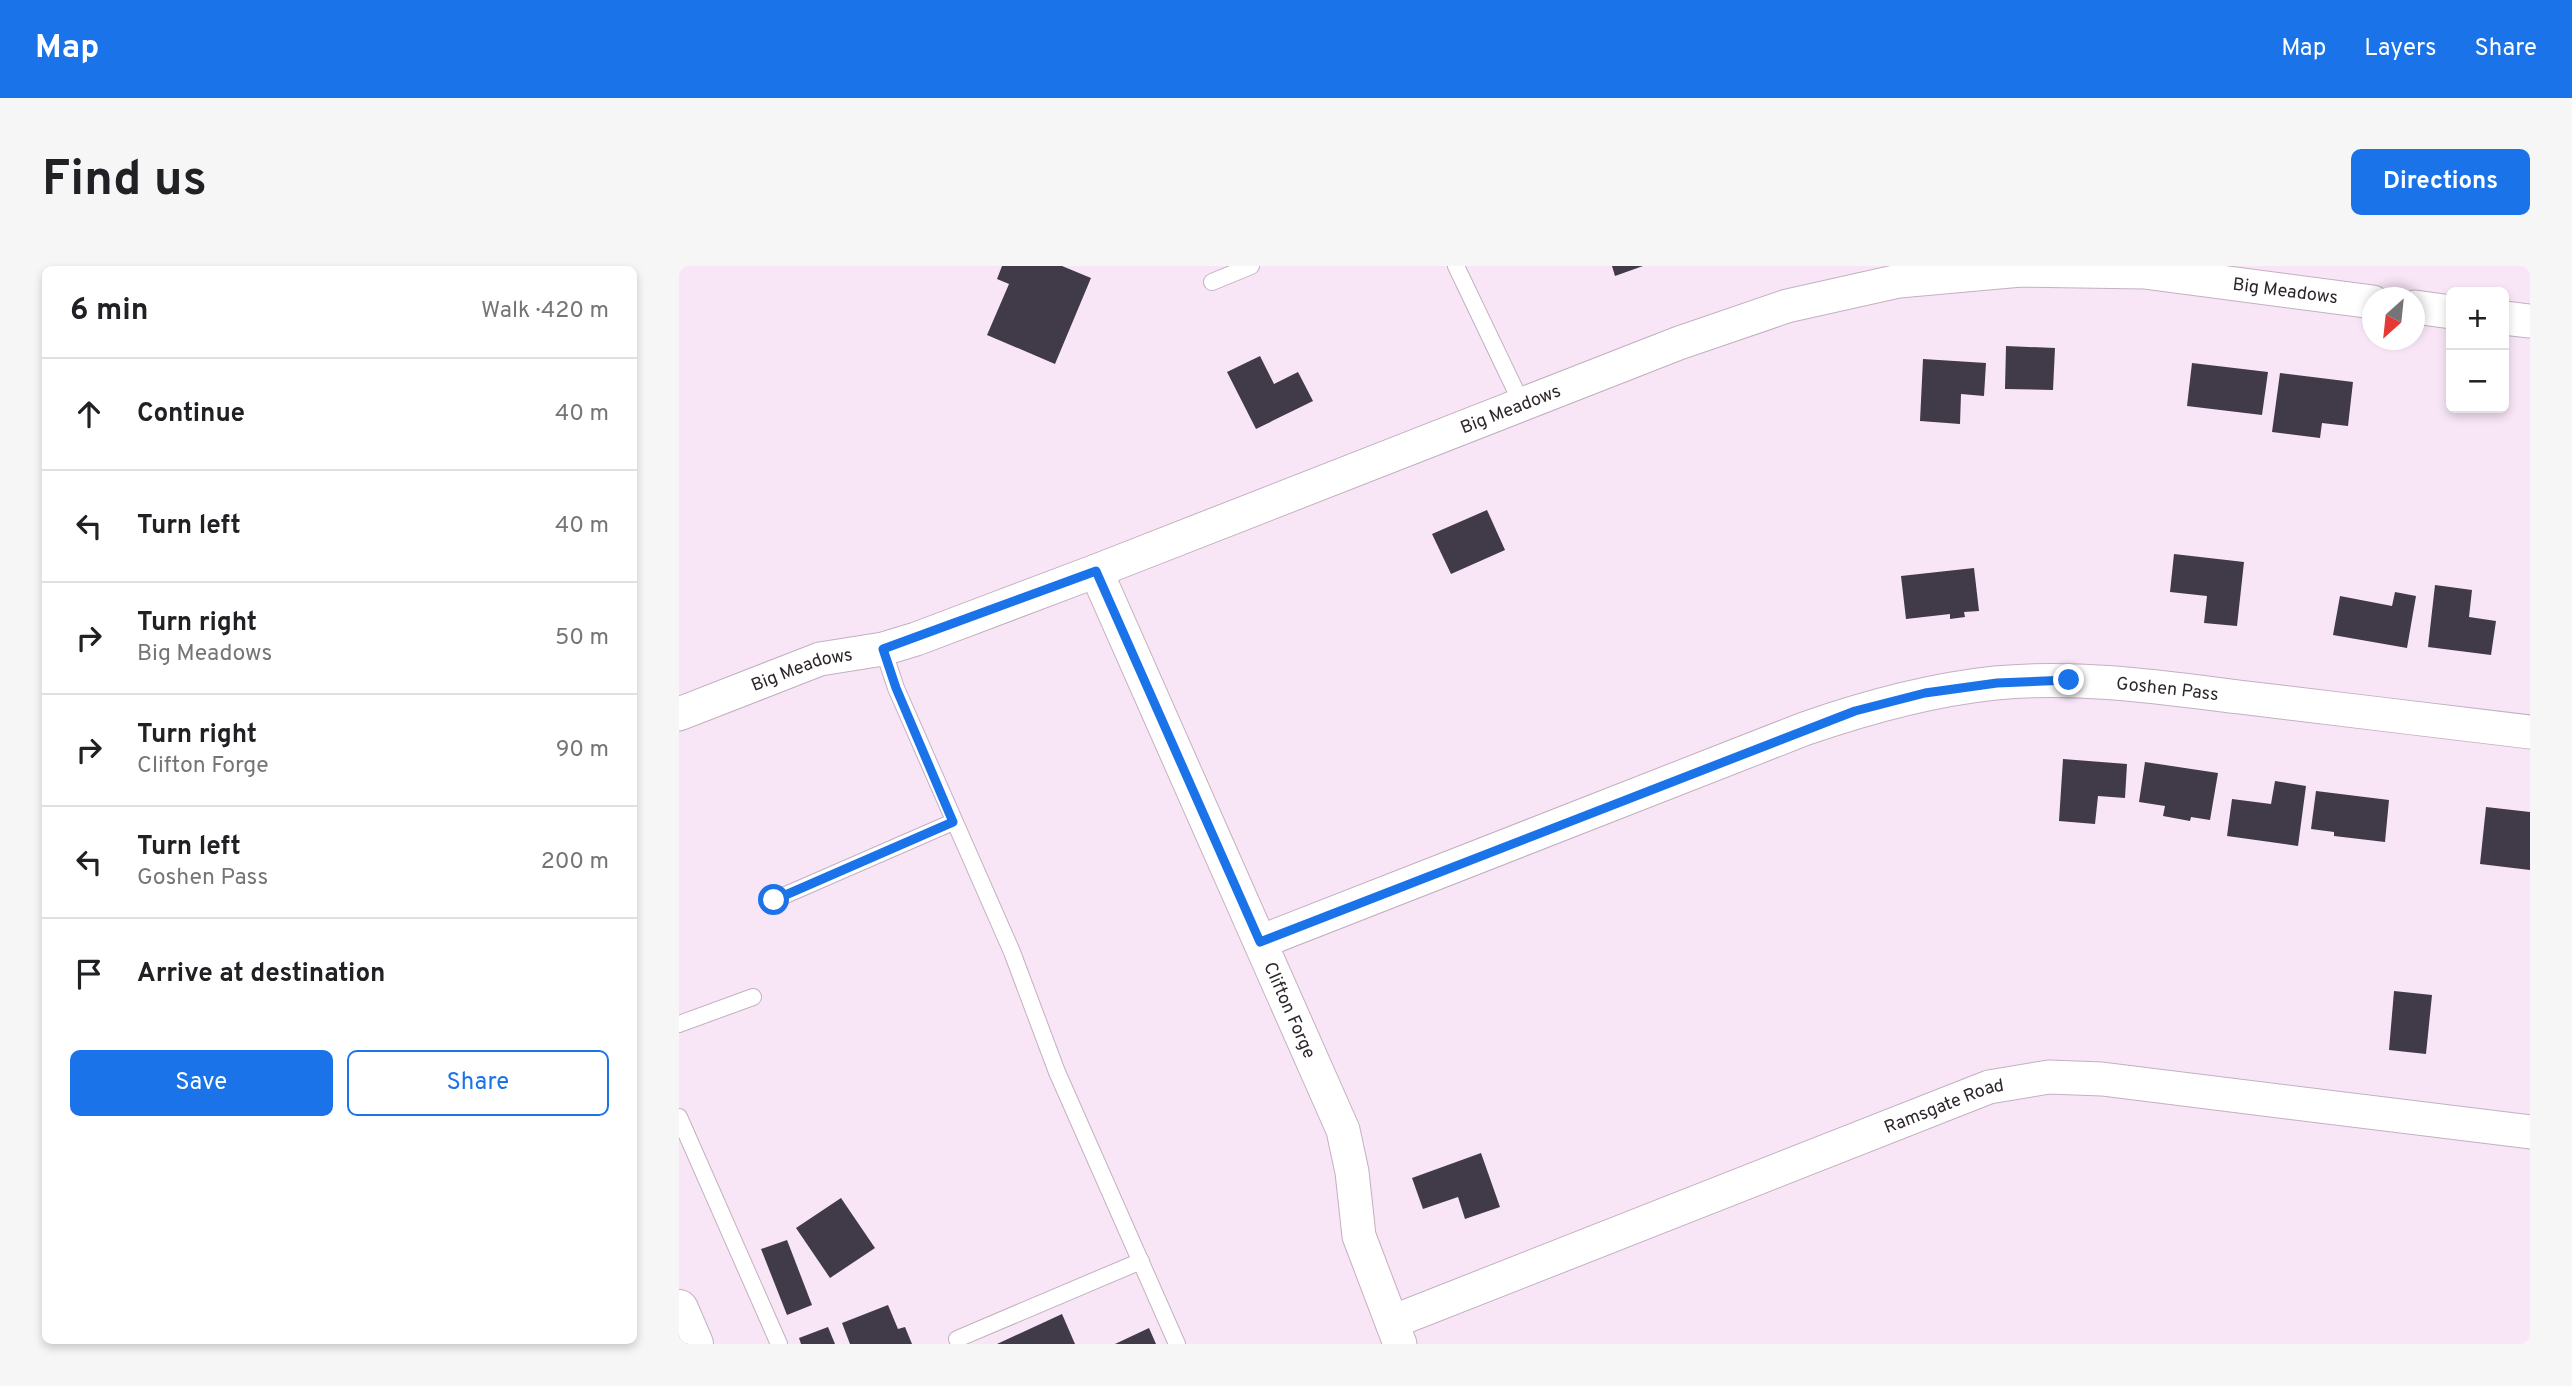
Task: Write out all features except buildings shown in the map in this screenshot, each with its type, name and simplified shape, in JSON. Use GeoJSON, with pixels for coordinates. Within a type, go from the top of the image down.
{"type":"FeatureCollection","features":[{"type":"Feature","properties":{"kind":"main road"},"geometry":{"type":"LineString","coordinates":[[679,1309],[694,1344]]}},
{"type":"Feature","properties":{"kind":"street","name":"Big Meadows"},"geometry":{"type":"LineString","coordinates":[[679,714],[820,659],[883,649],[1096,571],[1679,342],[1787,306],[1899,281],[2021,270],[2187,272],[2362,300]]}},
{"type":"Feature","properties":{"kind":"street"},"geometry":{"type":"LineString","coordinates":[[2425,308],[2446,311]]}},
{"type":"Feature","properties":{"kind":"street"},"geometry":{"type":"LineString","coordinates":[[2509,319],[2530,321]]}},
{"type":"Feature","properties":{"kind":"street","name":"Clifton Forge"},"geometry":{"type":"LineString","coordinates":[[1096,571],[1343,1130],[1352,1171],[1359,1236],[1396,1333]]}},
{"type":"Feature","properties":{"kind":"street","name":"Goshen Pass"},"geometry":{"type":"LineString","coordinates":[[1260,942],[1804,729],[1855,711],[1925,693],[1997,683],[2069,680],[2141,685],[2530,732]]}},
{"type":"Feature","properties":{"kind":"street","name":"Ramsgate Road"},"geometry":{"type":"LineString","coordinates":[[1396,1333],[1989,1087],[2049,1077],[2102,1079],[2530,1132]]}},
{"type":"Feature","properties":{"kind":"lane"},"geometry":{"type":"LineString","coordinates":[[1212,282],[1251,266]]}},
{"type":"Feature","properties":{"kind":"lane"},"geometry":{"type":"LineString","coordinates":[[1456,266],[1522,404]]}},
{"type":"Feature","properties":{"kind":"lane"},"geometry":{"type":"LineString","coordinates":[[883,649],[896,688],[953,822],[1012,952],[1057,1072],[1177,1344]]}},
{"type":"Feature","properties":{"kind":"lane"},"geometry":{"type":"LineString","coordinates":[[774,900],[953,822]]}},
{"type":"Feature","properties":{"kind":"lane"},"geometry":{"type":"LineString","coordinates":[[679,1024],[753,997]]}},
{"type":"Feature","properties":{"kind":"lane"},"geometry":{"type":"LineString","coordinates":[[679,1117],[779,1344]]}},
{"type":"Feature","properties":{"kind":"lane"},"geometry":{"type":"LineString","coordinates":[[957,1339],[1141,1261]]}},
{"type":"Feature","properties":{"kind":"route"},"geometry":{"type":"LineString","coordinates":[[774,900],[953,822],[896,688],[883,649],[1096,571],[1260,942],[1855,711],[1925,693],[1997,683],[2069,680]]}}]}
